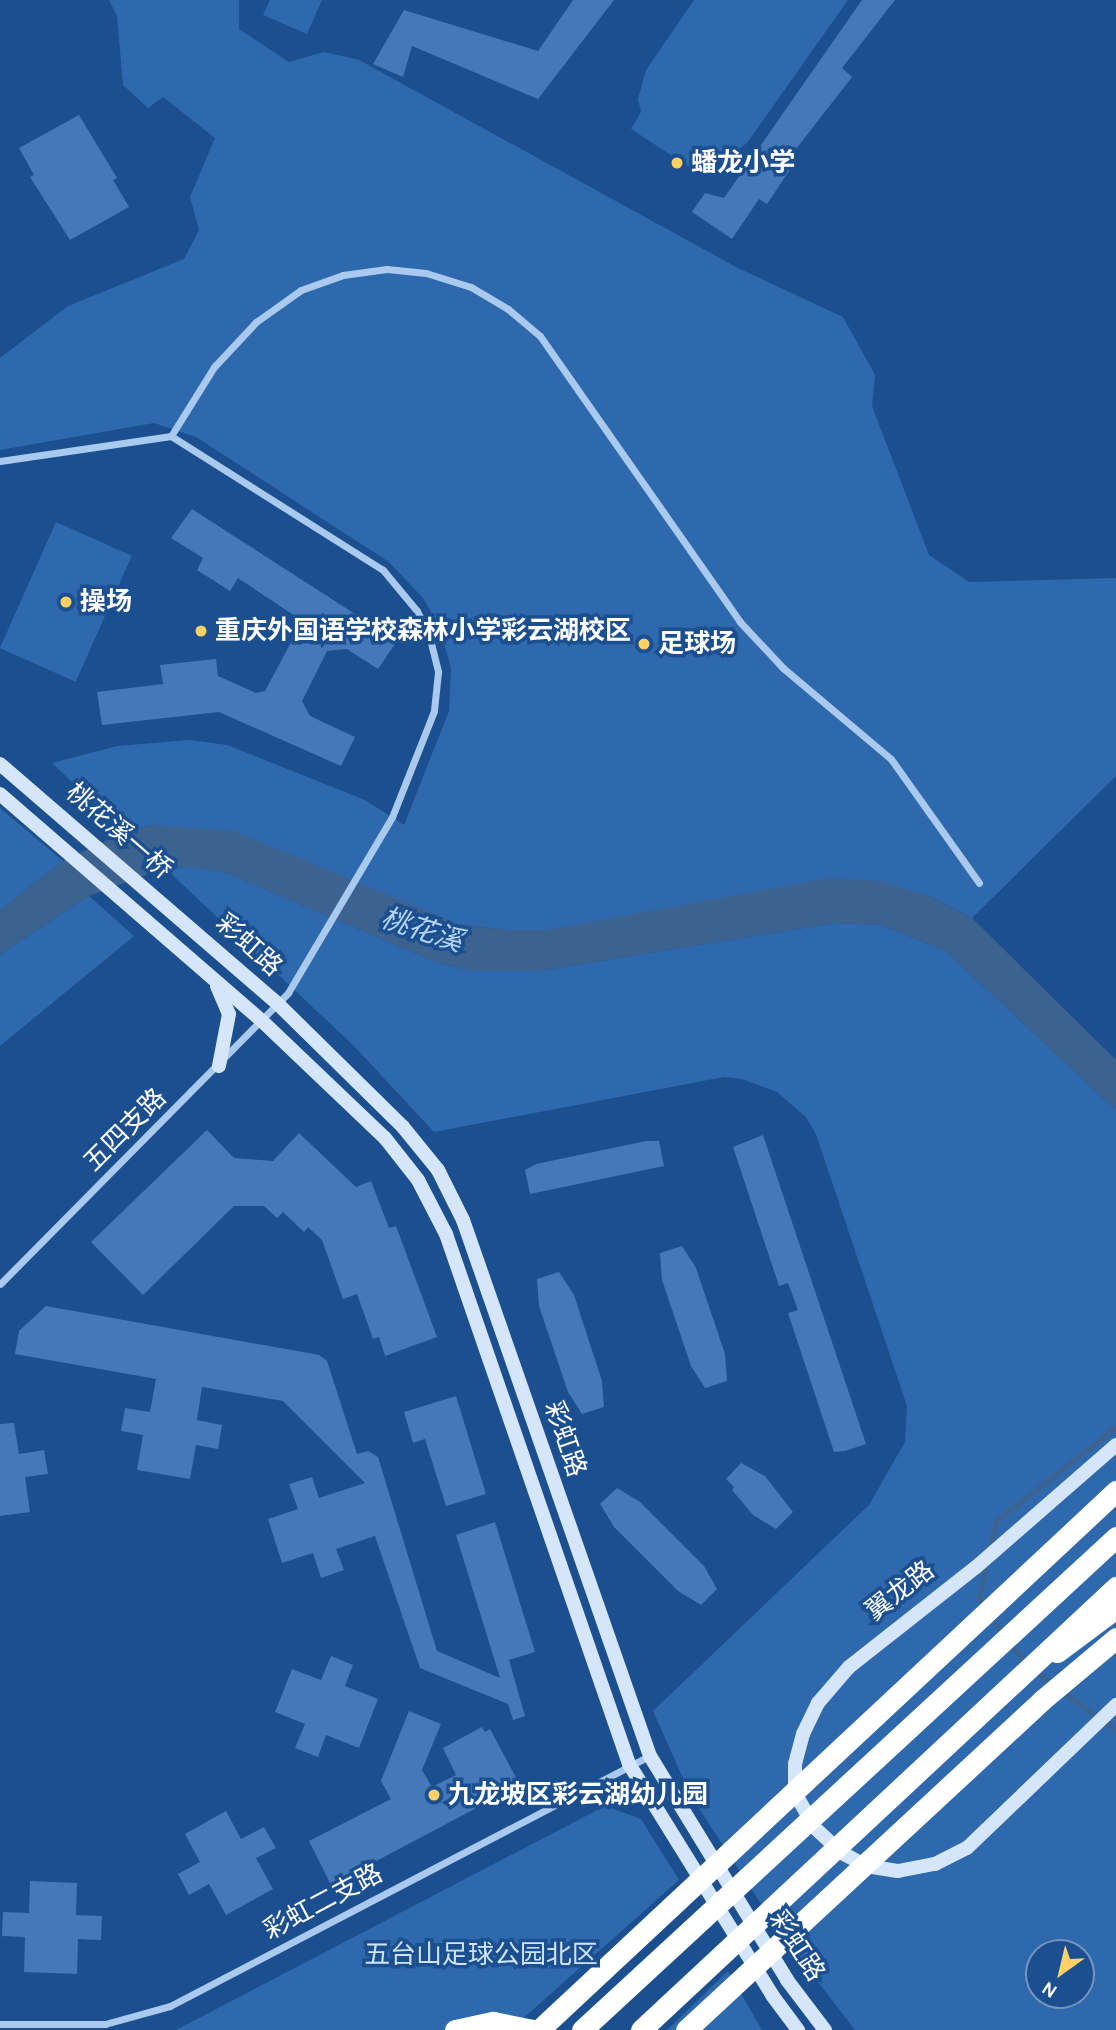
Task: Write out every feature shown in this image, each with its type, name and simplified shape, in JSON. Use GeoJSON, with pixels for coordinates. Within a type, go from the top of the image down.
{"type":"FeatureCollection","features":[{"type":"Feature","properties":{"kind":"highway"},"geometry":{"type":"LineString","coordinates":[[539,2030],[1116,1491]]}},
{"type":"Feature","properties":{"kind":"highway"},"geometry":{"type":"LineString","coordinates":[[582,2030],[1116,1537]]}},
{"type":"Feature","properties":{"kind":"highway"},"geometry":{"type":"LineString","coordinates":[[640,2030],[1022,1678],[1116,1587]]}},
{"type":"Feature","properties":{"kind":"highway"},"geometry":{"type":"LineString","coordinates":[[1022,1678],[1116,1608]]}},
{"type":"Feature","properties":{"kind":"highway"},"geometry":{"type":"LineString","coordinates":[[686,2030],[1041,1701],[1116,1638]]}},
{"type":"Feature","properties":{"kind":"highway"},"geometry":{"type":"LineString","coordinates":[[455,2030],[493,2022],[533,2030]]}},
{"type":"Feature","properties":{"kind":"main road","name":"桃花溪一桥"},"geometry":{"type":"LineString","coordinates":[[0,764],[22,779],[185,919]]}},
{"type":"Feature","properties":{"kind":"main road","name":"桃花溪一桥"},"geometry":{"type":"LineString","coordinates":[[2,795],[166,934]]}},
{"type":"Feature","properties":{"kind":"main road","name":"彩虹路"},"geometry":{"type":"LineString","coordinates":[[185,919],[279,1005],[403,1127],[438,1170],[463,1220],[650,1756],[787,1980],[825,2030]]}},
{"type":"Feature","properties":{"kind":"main road","name":"彩虹路"},"geometry":{"type":"LineString","coordinates":[[166,934],[385,1138],[418,1180],[446,1234],[629,1764],[772,1996],[798,2030]]}},
{"type":"Feature","properties":{"kind":"main road"},"geometry":{"type":"LineString","coordinates":[[212,975],[229,1014],[219,1066]]}},
{"type":"Feature","properties":{"kind":"main road","name":"翼龙路"},"geometry":{"type":"LineString","coordinates":[[1116,1445],[976,1567],[849,1667],[818,1703],[803,1734],[795,1764],[795,1793],[815,1828],[842,1853],[866,1866],[898,1871],[934,1864],[967,1848],[1116,1705]]}},
{"type":"Feature","properties":{"kind":"street"},"geometry":{"type":"LineString","coordinates":[[0,461],[171,436],[214,367],[256,322],[301,290],[344,275],[387,269],[426,273],[471,287],[508,309],[540,336],[740,622],[783,668],[850,720],[891,759],[979,883]]}},
{"type":"Feature","properties":{"kind":"street","name":"五四支路"},"geometry":{"type":"LineString","coordinates":[[0,1284],[279,1005],[387,827],[434,711],[438,672],[429,635],[413,602],[383,570],[171,436]]}},
{"type":"Feature","properties":{"kind":"street","name":"彩虹二支路"},"geometry":{"type":"LineString","coordinates":[[0,2024],[105,2024],[170,2006],[629,1764],[650,1756]]}},
{"type":"Feature","properties":{"kind":"green space"},"geometry":{"type":"Polygon","coordinates":[[[109,0],[239,0],[239,29],[289,62],[324,52],[359,60],[736,267],[843,317],[875,375],[872,406],[929,555],[969,582],[1116,578],[1116,776],[972,918],[929,896],[547,930],[505,930],[458,924],[152,825],[125,832],[52,763],[117,746],[190,740],[227,745],[365,800],[404,825],[449,711],[451,668],[439,626],[423,598],[389,562],[196,437],[154,423],[0,450],[0,358],[68,306],[184,259],[199,230],[190,197],[215,138],[163,97],[148,108],[123,85],[117,16],[109,0]]]}},
{"type":"Feature","properties":{"kind":"green space"},"geometry":{"type":"Polygon","coordinates":[[[270,0],[322,0],[307,34],[263,15],[270,0]]]}},
{"type":"Feature","properties":{"kind":"green space"},"geometry":{"type":"Polygon","coordinates":[[[694,0],[848,0],[747,143],[724,159],[708,162],[700,174],[631,129],[641,112],[638,99],[646,70],[694,0]]]}},
{"type":"Feature","properties":{"kind":"green space","name":"操场"},"geometry":{"type":"Polygon","coordinates":[[[56,522],[132,556],[76,682],[0,648],[56,522]]]}},
{"type":"Feature","properties":{"kind":"green space"},"geometry":{"type":"Polygon","coordinates":[[[0,808],[63,861],[0,910],[0,808]]]}},
{"type":"Feature","properties":{"kind":"green space"},"geometry":{"type":"Polygon","coordinates":[[[193,867],[227,873],[436,962],[471,971],[539,971],[835,923],[882,925],[947,952],[1116,1110],[1116,2030],[855,2030],[778,1930],[691,1796],[653,1711],[869,1505],[905,1442],[907,1406],[816,1134],[806,1117],[777,1092],[742,1079],[724,1077],[434,1132],[354,1046],[165,868],[193,867]]]}},
{"type":"Feature","properties":{"kind":"green space"},"geometry":{"type":"Polygon","coordinates":[[[89,896],[134,936],[0,1046],[0,954],[89,896]]]}},
{"type":"Feature","properties":{"kind":"green space","name":"五台山足球公园北区"},"geometry":{"type":"Polygon","coordinates":[[[605,1806],[641,1819],[679,1880],[510,2030],[176,2030],[605,1806]]]}},
{"type":"Feature","properties":{"kind":"green space"},"geometry":{"type":"Polygon","coordinates":[[[728,1971],[762,2030],[667,2030],[728,1971]]]}},
{"type":"Feature","properties":{"kind":"water","name":"桃花溪"},"geometry":{"type":"Polygon","coordinates":[[[152,825],[234,831],[458,924],[505,930],[547,930],[830,878],[879,881],[929,896],[972,918],[1116,1060],[1116,1110],[947,952],[882,925],[835,923],[539,971],[471,971],[436,962],[227,873],[193,867],[165,868],[89,896],[0,954],[0,910],[63,861],[125,832],[152,825]]]}},
{"type":"Feature","properties":{"kind":"building"},"geometry":{"type":"Polygon","coordinates":[[[573,0],[614,0],[538,99],[412,46],[403,77],[373,64],[404,10],[538,51],[573,0]]]}},
{"type":"Feature","properties":{"kind":"building"},"geometry":{"type":"Polygon","coordinates":[[[862,0],[895,0],[842,68],[852,77],[789,158],[795,162],[767,204],[759,199],[732,239],[692,212],[705,193],[724,198],[862,0]]]}},
{"type":"Feature","properties":{"kind":"building"},"geometry":{"type":"Polygon","coordinates":[[[79,115],[117,178],[113,180],[129,207],[70,240],[30,177],[34,175],[19,148],[79,115]]]}},
{"type":"Feature","properties":{"kind":"building"},"geometry":{"type":"Polygon","coordinates":[[[192,509],[397,641],[378,669],[347,649],[327,651],[302,701],[310,716],[355,737],[341,766],[219,712],[102,725],[97,692],[163,684],[160,665],[216,659],[218,676],[256,693],[265,691],[297,631],[292,614],[238,578],[230,591],[197,570],[203,558],[171,538],[192,509]]]}},
{"type":"Feature","properties":{"kind":"building"},"geometry":{"type":"Polygon","coordinates":[[[207,1130],[234,1158],[273,1161],[299,1133],[356,1187],[371,1181],[389,1228],[396,1226],[437,1337],[385,1356],[379,1337],[373,1339],[357,1294],[343,1299],[322,1240],[308,1227],[304,1232],[283,1212],[277,1218],[264,1206],[234,1206],[143,1295],[91,1242],[207,1130]]]}},
{"type":"Feature","properties":{"kind":"building"},"geometry":{"type":"Polygon","coordinates":[[[763,1135],[866,1444],[845,1451],[834,1452],[788,1313],[798,1310],[788,1283],[779,1286],[733,1147],[763,1135]]]}},
{"type":"Feature","properties":{"kind":"building"},"geometry":{"type":"Polygon","coordinates":[[[646,1141],[659,1141],[664,1166],[530,1194],[525,1170],[536,1164],[646,1141]]]}},
{"type":"Feature","properties":{"kind":"building"},"geometry":{"type":"Polygon","coordinates":[[[682,1246],[696,1268],[725,1354],[727,1381],[705,1388],[691,1366],[662,1280],[660,1253],[682,1246]]]}},
{"type":"Feature","properties":{"kind":"building"},"geometry":{"type":"Polygon","coordinates":[[[559,1272],[574,1295],[602,1381],[604,1407],[582,1414],[568,1392],[539,1306],[537,1279],[559,1272]]]}},
{"type":"Feature","properties":{"kind":"building"},"geometry":{"type":"Polygon","coordinates":[[[46,1306],[319,1355],[327,1361],[357,1454],[368,1451],[378,1457],[437,1651],[500,1678],[456,1535],[495,1522],[535,1652],[509,1660],[525,1716],[513,1720],[508,1704],[420,1668],[375,1536],[336,1549],[344,1570],[321,1578],[313,1553],[282,1563],[268,1519],[298,1509],[289,1484],[312,1477],[319,1498],[365,1483],[283,1401],[202,1387],[197,1420],[222,1425],[218,1449],[196,1445],[190,1479],[137,1470],[143,1435],[121,1431],[125,1408],[150,1412],[156,1379],[15,1354],[19,1331],[46,1306]]]}},
{"type":"Feature","properties":{"kind":"building"},"geometry":{"type":"Polygon","coordinates":[[[456,1396],[486,1494],[446,1506],[425,1439],[413,1443],[404,1412],[456,1396]]]}},
{"type":"Feature","properties":{"kind":"building"},"geometry":{"type":"Polygon","coordinates":[[[14,1423],[19,1454],[44,1450],[48,1474],[25,1477],[30,1512],[0,1516],[0,1424],[14,1423]]]}},
{"type":"Feature","properties":{"kind":"building"},"geometry":{"type":"Polygon","coordinates":[[[741,1463],[765,1476],[793,1512],[776,1529],[753,1515],[726,1479],[741,1463]]]}},
{"type":"Feature","properties":{"kind":"building"},"geometry":{"type":"Polygon","coordinates":[[[617,1488],[640,1502],[704,1566],[717,1589],[701,1605],[678,1591],[614,1527],[600,1504],[617,1488]]]}},
{"type":"Feature","properties":{"kind":"building"},"geometry":{"type":"Polygon","coordinates":[[[331,1656],[353,1665],[345,1686],[378,1699],[359,1748],[326,1735],[318,1757],[295,1748],[305,1724],[275,1712],[292,1669],[321,1680],[331,1656]]]}},
{"type":"Feature","properties":{"kind":"building"},"geometry":{"type":"Polygon","coordinates":[[[409,1711],[441,1724],[422,1770],[432,1787],[456,1775],[443,1748],[482,1727],[485,1732],[490,1729],[520,1785],[331,1885],[309,1841],[391,1799],[381,1781],[409,1711]]]}},
{"type":"Feature","properties":{"kind":"building"},"geometry":{"type":"Polygon","coordinates":[[[226,1811],[241,1839],[264,1827],[276,1848],[256,1858],[273,1889],[226,1915],[209,1884],[189,1895],[178,1874],[200,1862],[185,1834],[226,1811]]]}},
{"type":"Feature","properties":{"kind":"building"},"geometry":{"type":"Polygon","coordinates":[[[30,1881],[77,1883],[76,1915],[102,1916],[101,1940],[78,1939],[77,1974],[24,1972],[25,1937],[2,1936],[3,1912],[29,1913],[30,1881]]]}},
{"type":"Feature","properties":{"kind":"waterway"},"geometry":{"type":"LineString","coordinates":[[990,1551],[996,1521],[1116,1427]]}},
{"type":"Feature","properties":{"kind":"waterway"},"geometry":{"type":"LineString","coordinates":[[985,1608],[979,1598],[987,1561]]}},
{"type":"Feature","properties":{"kind":"waterway"},"geometry":{"type":"LineString","coordinates":[[991,1616],[1003,1633]]}},
{"type":"Feature","properties":{"kind":"waterway"},"geometry":{"type":"LineString","coordinates":[[1009,1642],[1026,1664]]}},
{"type":"Feature","properties":{"kind":"waterway"},"geometry":{"type":"LineString","coordinates":[[1034,1670],[1054,1685]]}},
{"type":"Feature","properties":{"kind":"waterway"},"geometry":{"type":"LineString","coordinates":[[1062,1691],[1116,1731]]}},
{"type":"Feature","properties":{"kind":"place","name":"蟠龙小学"},"geometry":{"type":"Point","coordinates":[677,163]}},
{"type":"Feature","properties":{"kind":"place","name":"操场"},"geometry":{"type":"Point","coordinates":[66,602]}},
{"type":"Feature","properties":{"kind":"place","name":"重庆外国语学校森林小学彩云湖校区"},"geometry":{"type":"Point","coordinates":[201,631]}},
{"type":"Feature","properties":{"kind":"place","name":"足球场"},"geometry":{"type":"Point","coordinates":[644,644]}},
{"type":"Feature","properties":{"kind":"place","name":"九龙坡区彩云湖幼儿园"},"geometry":{"type":"Point","coordinates":[434,1795]}}]}
